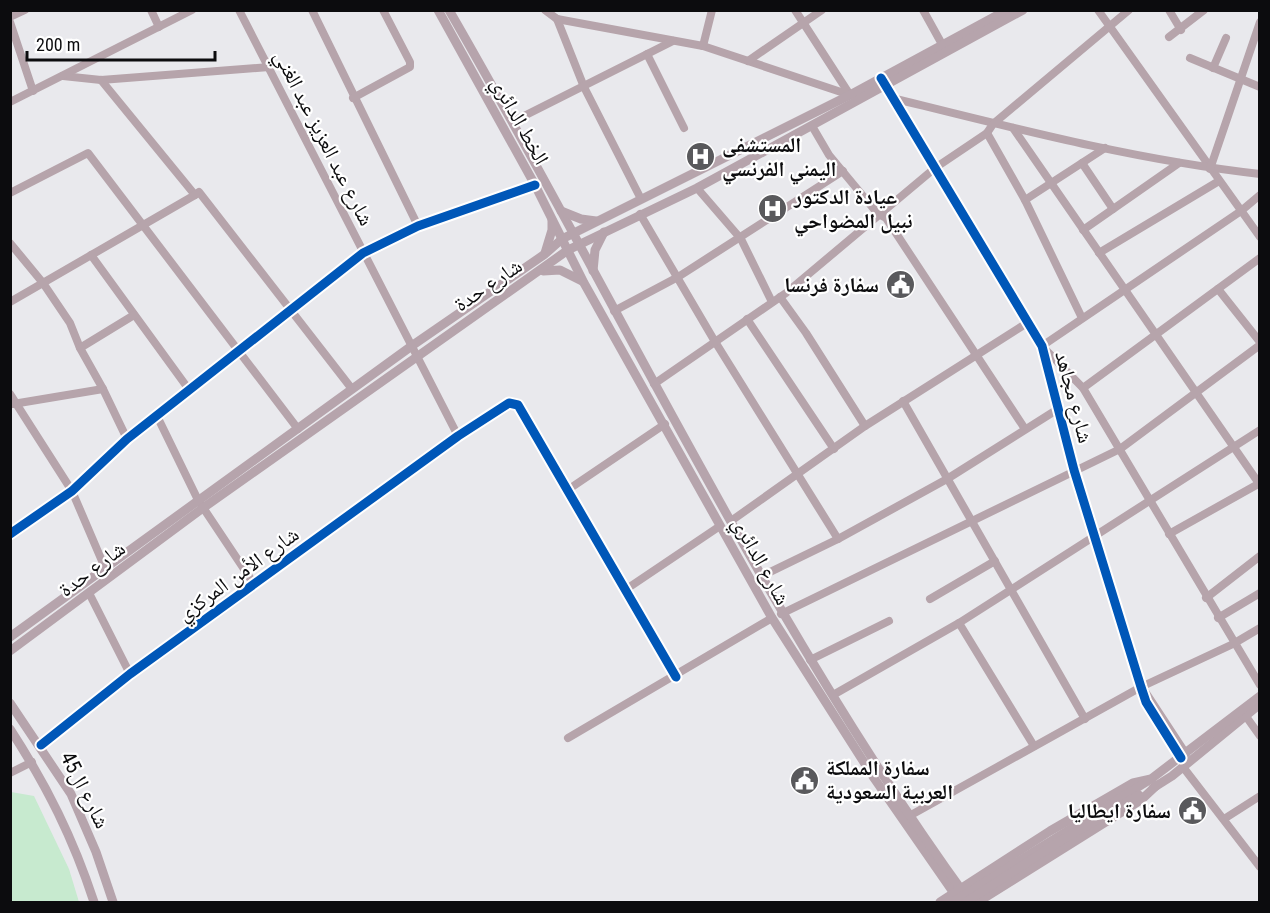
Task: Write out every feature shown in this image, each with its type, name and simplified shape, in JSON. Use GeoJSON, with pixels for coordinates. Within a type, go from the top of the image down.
{"type":"FeatureCollection","features":[{"type":"Feature","properties":{"kind":"main road","name":"الخط الدائري"},"geometry":{"type":"LineString","coordinates":[[438,10],[535,185],[568,250]]}},
{"type":"Feature","properties":{"kind":"main road","name":"الخط الدائري"},"geometry":{"type":"LineString","coordinates":[[449,10],[514,121],[578,245]]}},
{"type":"Feature","properties":{"kind":"main road","name":"شارع حدة"},"geometry":{"type":"LineString","coordinates":[[10,651],[89,593],[352,389],[539,272],[568,250],[605,230],[697,188],[812,126],[1007,10]]}},
{"type":"Feature","properties":{"kind":"main road","name":"شارع حدة"},"geometry":{"type":"LineString","coordinates":[[10,637],[105,568],[201,504],[416,349],[562,239],[850,95],[883,83],[1023,10]]}},
{"type":"Feature","properties":{"kind":"main road"},"geometry":{"type":"LineString","coordinates":[[560,211],[581,219],[598,221]]}},
{"type":"Feature","properties":{"kind":"main road"},"geometry":{"type":"LineString","coordinates":[[545,254],[552,230],[552,220]]}},
{"type":"Feature","properties":{"kind":"main road"},"geometry":{"type":"LineString","coordinates":[[592,272],[596,245],[605,230]]}},
{"type":"Feature","properties":{"kind":"main road","name":"شارع الدائري"},"geometry":{"type":"LineString","coordinates":[[578,245],[781,614],[885,773],[946,876]]}},
{"type":"Feature","properties":{"kind":"main road","name":"شارع الدائري"},"geometry":{"type":"LineString","coordinates":[[568,250],[584,283],[772,618],[874,778],[946,876]]}},
{"type":"Feature","properties":{"kind":"main road"},"geometry":{"type":"LineString","coordinates":[[539,272],[560,270],[577,276],[584,283]]}},
{"type":"Feature","properties":{"kind":"main road"},"geometry":{"type":"LineString","coordinates":[[772,618],[781,614]]}},
{"type":"Feature","properties":{"kind":"main road"},"geometry":{"type":"LineString","coordinates":[[1184,760],[1260,696]]}},
{"type":"Feature","properties":{"kind":"main road","name":"شارع ال45"},"geometry":{"type":"LineString","coordinates":[[10,703],[41,745],[71,794],[96,852],[113,903]]}},
{"type":"Feature","properties":{"kind":"main road"},"geometry":{"type":"LineString","coordinates":[[966,903],[1057,843],[1139,795],[1260,704]]}},
{"type":"Feature","properties":{"kind":"main road","name":"شارع ال45"},"geometry":{"type":"LineString","coordinates":[[10,729],[56,802],[80,859],[94,903]]}},
{"type":"Feature","properties":{"kind":"main road"},"geometry":{"type":"LineString","coordinates":[[867,767],[873,770],[878,763]]}},
{"type":"Feature","properties":{"kind":"main road"},"geometry":{"type":"LineString","coordinates":[[874,778],[876,772],[885,773]]}},
{"type":"Feature","properties":{"kind":"main road"},"geometry":{"type":"LineString","coordinates":[[950,898],[999,863],[1132,783],[1154,782]]}},
{"type":"Feature","properties":{"kind":"main road"},"geometry":{"type":"LineString","coordinates":[[978,903],[1011,880],[1141,800],[1154,782]]}},
{"type":"Feature","properties":{"kind":"main road"},"geometry":{"type":"LineString","coordinates":[[950,898],[1154,782]]}},
{"type":"Feature","properties":{"kind":"main road"},"geometry":{"type":"LineString","coordinates":[[80,859],[96,852]]}},
{"type":"Feature","properties":{"kind":"main road"},"geometry":{"type":"LineString","coordinates":[[999,863],[995,870],[999,879],[1011,880]]}},
{"type":"Feature","properties":{"kind":"main road"},"geometry":{"type":"LineString","coordinates":[[946,876],[950,898]]}},
{"type":"Feature","properties":{"kind":"main road"},"geometry":{"type":"LineString","coordinates":[[946,876],[950,898]]}},
{"type":"Feature","properties":{"kind":"main road"},"geometry":{"type":"LineString","coordinates":[[946,876],[964,882],[973,880]]}},
{"type":"Feature","properties":{"kind":"main road"},"geometry":{"type":"LineString","coordinates":[[986,903],[992,893]]}},
{"type":"Feature","properties":{"kind":"main road"},"geometry":{"type":"LineString","coordinates":[[950,898],[960,903]]}},
{"type":"Feature","properties":{"kind":"main road"},"geometry":{"type":"LineString","coordinates":[[950,898],[971,903]]}},
{"type":"Feature","properties":{"kind":"street"},"geometry":{"type":"LineString","coordinates":[[10,17],[25,10]]}},
{"type":"Feature","properties":{"kind":"street"},"geometry":{"type":"LineString","coordinates":[[151,10],[159,27]]}},
{"type":"Feature","properties":{"kind":"street"},"geometry":{"type":"LineString","coordinates":[[10,102],[192,10]]}},
{"type":"Feature","properties":{"kind":"street","name":"شارع عبد العزيز عبد الغني"},"geometry":{"type":"LineString","coordinates":[[239,10],[363,253],[416,349],[458,436]]}},
{"type":"Feature","properties":{"kind":"street"},"geometry":{"type":"LineString","coordinates":[[312,10],[353,98],[418,226]]}},
{"type":"Feature","properties":{"kind":"street"},"geometry":{"type":"LineString","coordinates":[[353,98],[410,67],[410,62],[383,10]]}},
{"type":"Feature","properties":{"kind":"street"},"geometry":{"type":"LineString","coordinates":[[545,10],[557,19],[703,45],[850,95]]}},
{"type":"Feature","properties":{"kind":"street"},"geometry":{"type":"LineString","coordinates":[[703,45],[712,10]]}},
{"type":"Feature","properties":{"kind":"street"},"geometry":{"type":"LineString","coordinates":[[795,10],[850,95]]}},
{"type":"Feature","properties":{"kind":"street"},"geometry":{"type":"LineString","coordinates":[[748,61],[822,10]]}},
{"type":"Feature","properties":{"kind":"street"},"geometry":{"type":"LineString","coordinates":[[923,10],[943,46]]}},
{"type":"Feature","properties":{"kind":"street"},"geometry":{"type":"LineString","coordinates":[[1098,10],[1108,28],[1260,237]]}},
{"type":"Feature","properties":{"kind":"street"},"geometry":{"type":"LineString","coordinates":[[654,384],[714,340],[776,299],[935,168],[987,133],[993,124],[1129,10]]}},
{"type":"Feature","properties":{"kind":"street"},"geometry":{"type":"LineString","coordinates":[[1169,10],[1181,30]]}},
{"type":"Feature","properties":{"kind":"street"},"geometry":{"type":"LineString","coordinates":[[1169,37],[1204,10]]}},
{"type":"Feature","properties":{"kind":"street"},"geometry":{"type":"LineString","coordinates":[[557,19],[584,87],[641,199]]}},
{"type":"Feature","properties":{"kind":"street"},"geometry":{"type":"LineString","coordinates":[[10,22],[33,91]]}},
{"type":"Feature","properties":{"kind":"street"},"geometry":{"type":"LineString","coordinates":[[1210,169],[1260,22]]}},
{"type":"Feature","properties":{"kind":"street"},"geometry":{"type":"LineString","coordinates":[[1214,68],[1226,38]]}},
{"type":"Feature","properties":{"kind":"street"},"geometry":{"type":"LineString","coordinates":[[514,121],[674,41]]}},
{"type":"Feature","properties":{"kind":"street"},"geometry":{"type":"LineString","coordinates":[[647,54],[684,128]]}},
{"type":"Feature","properties":{"kind":"street"},"geometry":{"type":"LineString","coordinates":[[1190,58],[1260,87]]}},
{"type":"Feature","properties":{"kind":"street"},"geometry":{"type":"LineString","coordinates":[[63,76],[101,80],[268,67]]}},
{"type":"Feature","properties":{"kind":"street"},"geometry":{"type":"LineString","coordinates":[[101,80],[195,195]]}},
{"type":"Feature","properties":{"kind":"street","name":"شارع مجاهد"},"geometry":{"type":"LineString","coordinates":[[883,83],[1042,346],[1074,470],[1141,687],[1184,760],[1260,867]]}},
{"type":"Feature","properties":{"kind":"street"},"geometry":{"type":"LineString","coordinates":[[892,98],[993,124],[1106,148],[1210,169],[1260,174]]}},
{"type":"Feature","properties":{"kind":"street"},"geometry":{"type":"LineString","coordinates":[[812,126],[829,155],[878,213],[886,218],[974,356],[1025,429]]}},
{"type":"Feature","properties":{"kind":"street"},"geometry":{"type":"LineString","coordinates":[[1013,128],[1195,395],[1259,484],[1169,534]]}},
{"type":"Feature","properties":{"kind":"street"},"geometry":{"type":"LineString","coordinates":[[987,133],[1025,200],[1082,318]]}},
{"type":"Feature","properties":{"kind":"street"},"geometry":{"type":"LineString","coordinates":[[1025,200],[1106,148]]}},
{"type":"Feature","properties":{"kind":"street"},"geometry":{"type":"LineString","coordinates":[[10,193],[77,156],[88,153],[237,353],[298,429]]}},
{"type":"Feature","properties":{"kind":"street"},"geometry":{"type":"LineString","coordinates":[[1082,163],[1113,209]]}},
{"type":"Feature","properties":{"kind":"street"},"geometry":{"type":"LineString","coordinates":[[1083,230],[1179,163]]}},
{"type":"Feature","properties":{"kind":"street"},"geometry":{"type":"LineString","coordinates":[[614,311],[678,277],[843,171]]}},
{"type":"Feature","properties":{"kind":"street"},"geometry":{"type":"LineString","coordinates":[[1099,253],[1219,182]]}},
{"type":"Feature","properties":{"kind":"street"},"geometry":{"type":"LineString","coordinates":[[10,534],[72,491],[127,440],[363,253],[418,226],[535,185]]}},
{"type":"Feature","properties":{"kind":"street"},"geometry":{"type":"LineString","coordinates":[[697,188],[741,238],[776,299],[865,426]]}},
{"type":"Feature","properties":{"kind":"street"},"geometry":{"type":"LineString","coordinates":[[10,302],[200,192],[352,389]]}},
{"type":"Feature","properties":{"kind":"street"},"geometry":{"type":"LineString","coordinates":[[1260,195],[1241,211],[1042,346],[1083,388],[1233,644],[1260,685]]}},
{"type":"Feature","properties":{"kind":"street"},"geometry":{"type":"LineString","coordinates":[[640,214],[714,340],[838,539]]}},
{"type":"Feature","properties":{"kind":"street"},"geometry":{"type":"LineString","coordinates":[[10,243],[43,283],[70,323],[80,348],[103,388],[127,440]]}},
{"type":"Feature","properties":{"kind":"street"},"geometry":{"type":"LineString","coordinates":[[91,255],[190,392]]}},
{"type":"Feature","properties":{"kind":"street"},"geometry":{"type":"LineString","coordinates":[[1083,388],[1260,258]]}},
{"type":"Feature","properties":{"kind":"street"},"geometry":{"type":"LineString","coordinates":[[781,614],[970,520],[1120,449],[1195,395],[1260,344],[1218,289]]}},
{"type":"Feature","properties":{"kind":"street"},"geometry":{"type":"LineString","coordinates":[[80,348],[134,315]]}},
{"type":"Feature","properties":{"kind":"street"},"geometry":{"type":"LineString","coordinates":[[747,319],[834,449]]}},
{"type":"Feature","properties":{"kind":"street"},"geometry":{"type":"LineString","coordinates":[[731,521],[865,426],[1027,323]]}},
{"type":"Feature","properties":{"kind":"street"},"geometry":{"type":"LineString","coordinates":[[13,403],[103,388]]}},
{"type":"Feature","properties":{"kind":"street"},"geometry":{"type":"LineString","coordinates":[[10,394],[13,403],[72,491],[105,568]]}},
{"type":"Feature","properties":{"kind":"street"},"geometry":{"type":"LineString","coordinates":[[903,401],[1085,719]]}},
{"type":"Feature","properties":{"kind":"street","name":"شارع الأمن المركزي"},"geometry":{"type":"LineString","coordinates":[[41,745],[130,674],[458,436],[510,403],[518,405],[676,677]]}},
{"type":"Feature","properties":{"kind":"street"},"geometry":{"type":"LineString","coordinates":[[762,576],[838,539],[947,479],[1058,409]]}},
{"type":"Feature","properties":{"kind":"street"},"geometry":{"type":"LineString","coordinates":[[157,416],[201,504],[254,584]]}},
{"type":"Feature","properties":{"kind":"street"},"geometry":{"type":"LineString","coordinates":[[568,489],[665,424]]}},
{"type":"Feature","properties":{"kind":"street"},"geometry":{"type":"LineString","coordinates":[[833,695],[959,623],[1260,430]]}},
{"type":"Feature","properties":{"kind":"street"},"geometry":{"type":"LineString","coordinates":[[625,590],[720,526]]}},
{"type":"Feature","properties":{"kind":"street"},"geometry":{"type":"LineString","coordinates":[[1206,598],[1260,556]]}},
{"type":"Feature","properties":{"kind":"street"},"geometry":{"type":"LineString","coordinates":[[930,599],[995,561]]}},
{"type":"Feature","properties":{"kind":"street"},"geometry":{"type":"LineString","coordinates":[[89,593],[130,674]]}},
{"type":"Feature","properties":{"kind":"street"},"geometry":{"type":"LineString","coordinates":[[1218,618],[1260,593]]}},
{"type":"Feature","properties":{"kind":"street"},"geometry":{"type":"LineString","coordinates":[[568,738],[676,677],[772,618]]}},
{"type":"Feature","properties":{"kind":"street"},"geometry":{"type":"LineString","coordinates":[[810,660],[889,621]]}},
{"type":"Feature","properties":{"kind":"street"},"geometry":{"type":"LineString","coordinates":[[959,623],[1034,746]]}},
{"type":"Feature","properties":{"kind":"street"},"geometry":{"type":"LineString","coordinates":[[910,815],[1141,687],[1233,644],[1260,628]]}},
{"type":"Feature","properties":{"kind":"street"},"geometry":{"type":"LineString","coordinates":[[1245,715],[1260,735]]}},
{"type":"Feature","properties":{"kind":"street"},"geometry":{"type":"LineString","coordinates":[[10,773],[32,762]]}},
{"type":"Feature","properties":{"kind":"street"},"geometry":{"type":"LineString","coordinates":[[1224,819],[1260,796]]}},
{"type":"Feature","properties":{"kind":"green space"},"geometry":{"type":"Polygon","coordinates":[[[11,792],[34,796],[69,869],[79,902],[11,902],[11,792]]]}},
{"type":"Feature","properties":{"kind":"cycle path"},"geometry":{"type":"LineString","coordinates":[[881,78],[1042,346],[1074,470],[1146,702],[1181,758]]}},
{"type":"Feature","properties":{"kind":"cycle path"},"geometry":{"type":"LineString","coordinates":[[10,534],[72,491],[127,439],[363,253],[418,226],[535,185]]}},
{"type":"Feature","properties":{"kind":"cycle path"},"geometry":{"type":"LineString","coordinates":[[41,745],[130,674],[458,436],[509,403],[518,405],[676,677]]}},
{"type":"Feature","properties":{"kind":"place","name":"المستشفى اليمني الفرنسي"},"geometry":{"type":"Point","coordinates":[701,157]}},
{"type":"Feature","properties":{"kind":"place","name":"عيادة الدكتور نبيل المضواحي"},"geometry":{"type":"Point","coordinates":[773,209]}},
{"type":"Feature","properties":{"kind":"place","name":"سفارة فرنسا"},"geometry":{"type":"Point","coordinates":[900,285]}},
{"type":"Feature","properties":{"kind":"place","name":"سفارة المملكة العربية السعودية"},"geometry":{"type":"Point","coordinates":[805,780]}},
{"type":"Feature","properties":{"kind":"place","name":"سفارة ايطاليا"},"geometry":{"type":"Point","coordinates":[1192,811]}}]}
